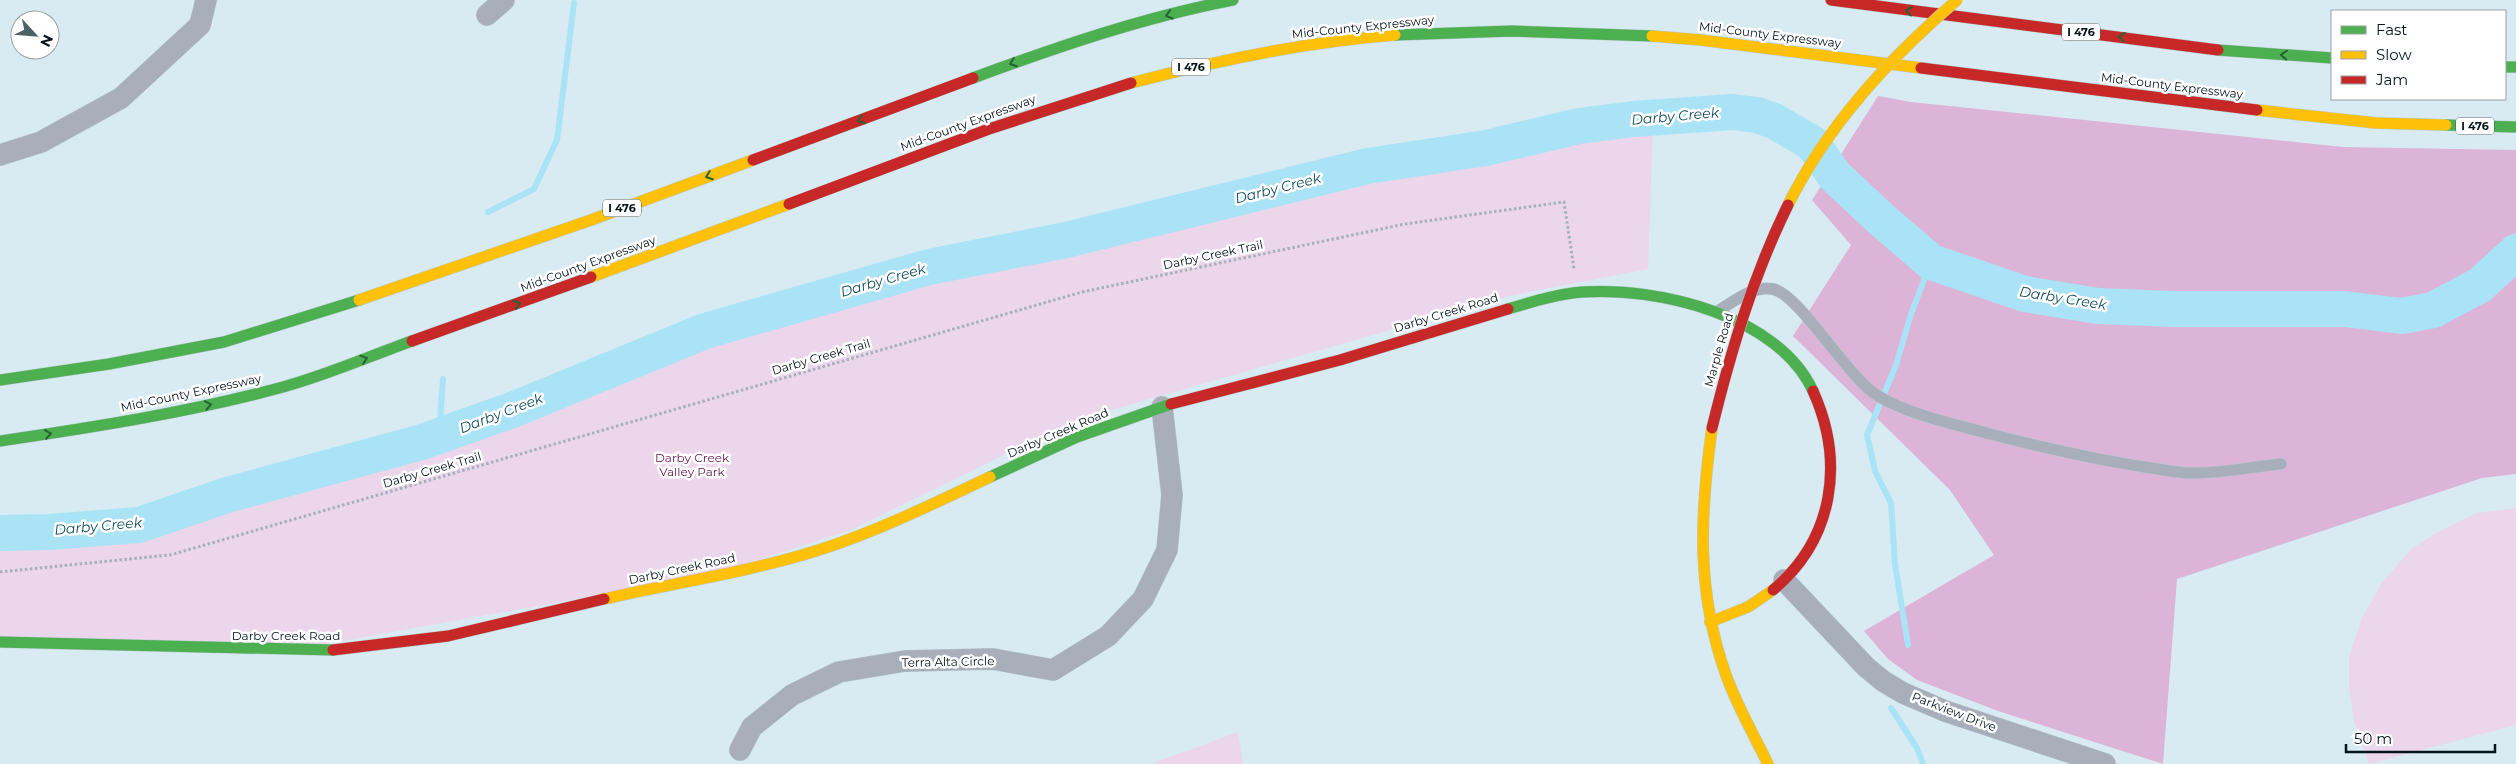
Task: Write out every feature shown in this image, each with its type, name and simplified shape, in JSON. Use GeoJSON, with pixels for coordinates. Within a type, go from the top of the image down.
{"type":"FeatureCollection","features":[{"type":"Feature","properties":{"kind":"main road","name":"I 476"},"geometry":{"type":"LineString","coordinates":[[0,380],[110,364],[224,342],[314,316],[591,220],[1052,48],[1201,6],[1233,0]]}},
{"type":"Feature","properties":{"kind":"main road","name":"I 476"},"geometry":{"type":"LineString","coordinates":[[1831,0],[2209,49],[2331,58]]}},
{"type":"Feature","properties":{"kind":"main road","name":"Marple Road"},"geometry":{"type":"LineString","coordinates":[[1768,764],[1726,675],[1710,622],[1702,577],[1700,535],[1703,488],[1712,428],[1738,327],[1755,278],[1779,224],[1801,182],[1849,108],[1918,35],[1957,0]]}},
{"type":"Feature","properties":{"kind":"main road","name":"Mid-County Expressway"},"geometry":{"type":"LineString","coordinates":[[0,441],[80,429],[238,399],[286,386],[609,271],[981,131],[1099,92],[1177,70],[1323,42],[1453,32],[1615,32],[1701,40],[2321,118],[2376,123],[2516,127]]}},
{"type":"Feature","properties":{"kind":"main road","name":"Darby Creek Road"},"geometry":{"type":"LineString","coordinates":[[0,642],[317,651],[391,644],[463,632],[802,556],[888,525],[1061,444],[1108,425],[1162,407],[1326,364],[1536,300],[1577,292],[1610,290],[1640,292],[1693,303],[1717,312],[1752,331],[1788,359],[1814,392],[1823,412],[1831,452],[1827,501],[1820,526],[1809,550],[1784,580],[1758,601],[1710,622]]}},
{"type":"Feature","properties":{"kind":"street"},"geometry":{"type":"LineString","coordinates":[[0,155],[41,142],[120,98],[200,25],[206,0]]}},
{"type":"Feature","properties":{"kind":"street"},"geometry":{"type":"LineString","coordinates":[[487,15],[504,0]]}},
{"type":"Feature","properties":{"kind":"street","name":"Terra Alta Circle"},"geometry":{"type":"LineString","coordinates":[[740,750],[752,727],[792,695],[839,672],[905,661],[992,659],[1053,670],[1108,636],[1143,599],[1167,550],[1172,495],[1162,407]]}},
{"type":"Feature","properties":{"kind":"street","name":"Parkview Drive"},"geometry":{"type":"LineString","coordinates":[[1784,580],[1866,667],[1883,681],[1904,693],[1945,711],[2105,764]]}},
{"type":"Feature","properties":{"kind":"lane"},"geometry":{"type":"LineString","coordinates":[[1717,312],[1742,296],[1760,290],[1773,289],[1791,301],[1861,381],[1876,395],[1891,403],[1958,425],[2037,446],[2124,464],[2187,473],[2281,464]]}},
{"type":"Feature","properties":{"kind":"path","name":"Darby Creek Trail"},"geometry":{"type":"LineString","coordinates":[[0,572],[170,555],[1082,292],[1405,224],[1564,202],[1577,292]]}},
{"type":"Feature","properties":{"kind":"green space","name":"Darby Creek Valley Park"},"geometry":{"type":"Polygon","coordinates":[[[1653,126],[1648,269],[1509,296],[1073,421],[851,530],[712,575],[314,646],[0,637],[0,542],[139,533],[460,439],[648,361],[913,281],[1187,221],[1413,168],[1653,126]]]}},
{"type":"Feature","properties":{"kind":"green space"},"geometry":{"type":"Polygon","coordinates":[[[2516,508],[2516,725],[2369,764],[2354,721],[2349,686],[2349,657],[2362,618],[2382,583],[2411,549],[2436,533],[2477,513],[2516,508]]]}},
{"type":"Feature","properties":{"kind":"green space"},"geometry":{"type":"Polygon","coordinates":[[[1238,732],[1243,764],[1151,764],[1238,732]]]}},
{"type":"Feature","properties":{"kind":"shaded area"},"geometry":{"type":"Polygon","coordinates":[[[1878,96],[1911,102],[2343,147],[2516,150],[2516,474],[2482,478],[2177,579],[2163,764],[1998,711],[1917,680],[1888,659],[1864,631],[1994,555],[1950,490],[1793,336],[1851,245],[1812,200],[1878,96]]]}},
{"type":"Feature","properties":{"kind":"waterway"},"geometry":{"type":"LineString","coordinates":[[488,212],[534,189],[557,140],[574,3]]}},
{"type":"Feature","properties":{"kind":"waterway","name":"Darby Creek"},"geometry":{"type":"LineString","coordinates":[[0,533],[49,532],[139,525],[227,495],[422,442],[512,410],[705,331],[929,267],[1066,240],[1368,166],[1486,148],[1579,126],[1633,119],[1733,112],[1757,115],[1774,121],[1812,143],[1835,176],[1931,262],[2025,294],[2098,306],[2173,309],[2345,309],[2402,316],[2433,310],[2480,285],[2516,252]]}},
{"type":"Feature","properties":{"kind":"waterway"},"geometry":{"type":"LineString","coordinates":[[1908,645],[1895,564],[1891,503],[1875,471],[1867,435],[1896,365],[1911,314],[1931,262]]}},
{"type":"Feature","properties":{"kind":"waterway"},"geometry":{"type":"LineString","coordinates":[[439,436],[443,379]]}},
{"type":"Feature","properties":{"kind":"waterway"},"geometry":{"type":"LineString","coordinates":[[1891,708],[1917,748],[1923,764]]}},
{"type":"Feature","properties":{"kind":"traffic: fast"},"geometry":{"type":"LineString","coordinates":[[973,78],[1134,24],[1233,0]]}},
{"type":"Feature","properties":{"kind":"traffic: fast"},"geometry":{"type":"LineString","coordinates":[[1395,35],[1512,31],[1652,36]]}},
{"type":"Feature","properties":{"kind":"traffic: fast"},"geometry":{"type":"LineString","coordinates":[[2218,50],[2331,58]]}},
{"type":"Feature","properties":{"kind":"traffic: fast"},"geometry":{"type":"LineString","coordinates":[[2506,67],[2516,67]]}},
{"type":"Feature","properties":{"kind":"traffic: fast"},"geometry":{"type":"LineString","coordinates":[[2446,125],[2516,127]]}},
{"type":"Feature","properties":{"kind":"traffic: fast"},"geometry":{"type":"LineString","coordinates":[[1508,309],[1554,296],[1582,292],[1645,295],[1679,301],[1713,311],[1745,325],[1773,343],[1796,365],[1813,391]]}},
{"type":"Feature","properties":{"kind":"traffic: fast"},"geometry":{"type":"LineString","coordinates":[[0,380],[109,364],[224,342],[359,300]]}},
{"type":"Feature","properties":{"kind":"traffic: fast"},"geometry":{"type":"LineString","coordinates":[[0,441],[143,418],[248,396],[316,377],[412,341]]}},
{"type":"Feature","properties":{"kind":"traffic: fast"},"geometry":{"type":"LineString","coordinates":[[990,477],[1077,437],[1171,404]]}},
{"type":"Feature","properties":{"kind":"traffic: fast"},"geometry":{"type":"LineString","coordinates":[[0,642],[333,650]]}},
{"type":"Feature","properties":{"kind":"traffic: slow"},"geometry":{"type":"LineString","coordinates":[[1788,205],[1822,147],[1862,94],[1908,45],[1957,0]]}},
{"type":"Feature","properties":{"kind":"traffic: slow"},"geometry":{"type":"LineString","coordinates":[[1131,83],[1262,53],[1328,42],[1395,35]]}},
{"type":"Feature","properties":{"kind":"traffic: slow"},"geometry":{"type":"LineString","coordinates":[[1652,36],[1701,40],[1921,68]]}},
{"type":"Feature","properties":{"kind":"traffic: slow"},"geometry":{"type":"LineString","coordinates":[[2257,110],[2376,123],[2446,125]]}},
{"type":"Feature","properties":{"kind":"traffic: slow"},"geometry":{"type":"LineString","coordinates":[[359,300],[591,220],[753,160]]}},
{"type":"Feature","properties":{"kind":"traffic: slow"},"geometry":{"type":"LineString","coordinates":[[591,277],[789,204]]}},
{"type":"Feature","properties":{"kind":"traffic: slow"},"geometry":{"type":"LineString","coordinates":[[1712,428],[1703,522],[1703,553],[1709,613],[1716,644],[1730,687],[1768,764]]}},
{"type":"Feature","properties":{"kind":"traffic: slow"},"geometry":{"type":"LineString","coordinates":[[604,599],[768,564],[822,549],[886,525],[990,477]]}},
{"type":"Feature","properties":{"kind":"traffic: slow"},"geometry":{"type":"LineString","coordinates":[[1710,622],[1748,607],[1773,590]]}},
{"type":"Feature","properties":{"kind":"traffic: jam"},"geometry":{"type":"LineString","coordinates":[[1831,0],[2218,50]]}},
{"type":"Feature","properties":{"kind":"traffic: jam"},"geometry":{"type":"LineString","coordinates":[[1921,68],[2257,110]]}},
{"type":"Feature","properties":{"kind":"traffic: jam"},"geometry":{"type":"LineString","coordinates":[[753,160],[973,78]]}},
{"type":"Feature","properties":{"kind":"traffic: jam"},"geometry":{"type":"LineString","coordinates":[[789,204],[989,129],[1131,83]]}},
{"type":"Feature","properties":{"kind":"traffic: jam"},"geometry":{"type":"LineString","coordinates":[[1712,428],[1744,314],[1764,259],[1788,205]]}},
{"type":"Feature","properties":{"kind":"traffic: jam"},"geometry":{"type":"LineString","coordinates":[[412,341],[591,277]]}},
{"type":"Feature","properties":{"kind":"traffic: jam"},"geometry":{"type":"LineString","coordinates":[[1171,404],[1340,360],[1508,309]]}},
{"type":"Feature","properties":{"kind":"traffic: jam"},"geometry":{"type":"LineString","coordinates":[[1773,590],[1794,570],[1809,547],[1821,523],[1828,498],[1830,472],[1829,445],[1823,418],[1813,391]]}},
{"type":"Feature","properties":{"kind":"traffic: jam"},"geometry":{"type":"LineString","coordinates":[[333,650],[448,636],[604,599]]}}]}
